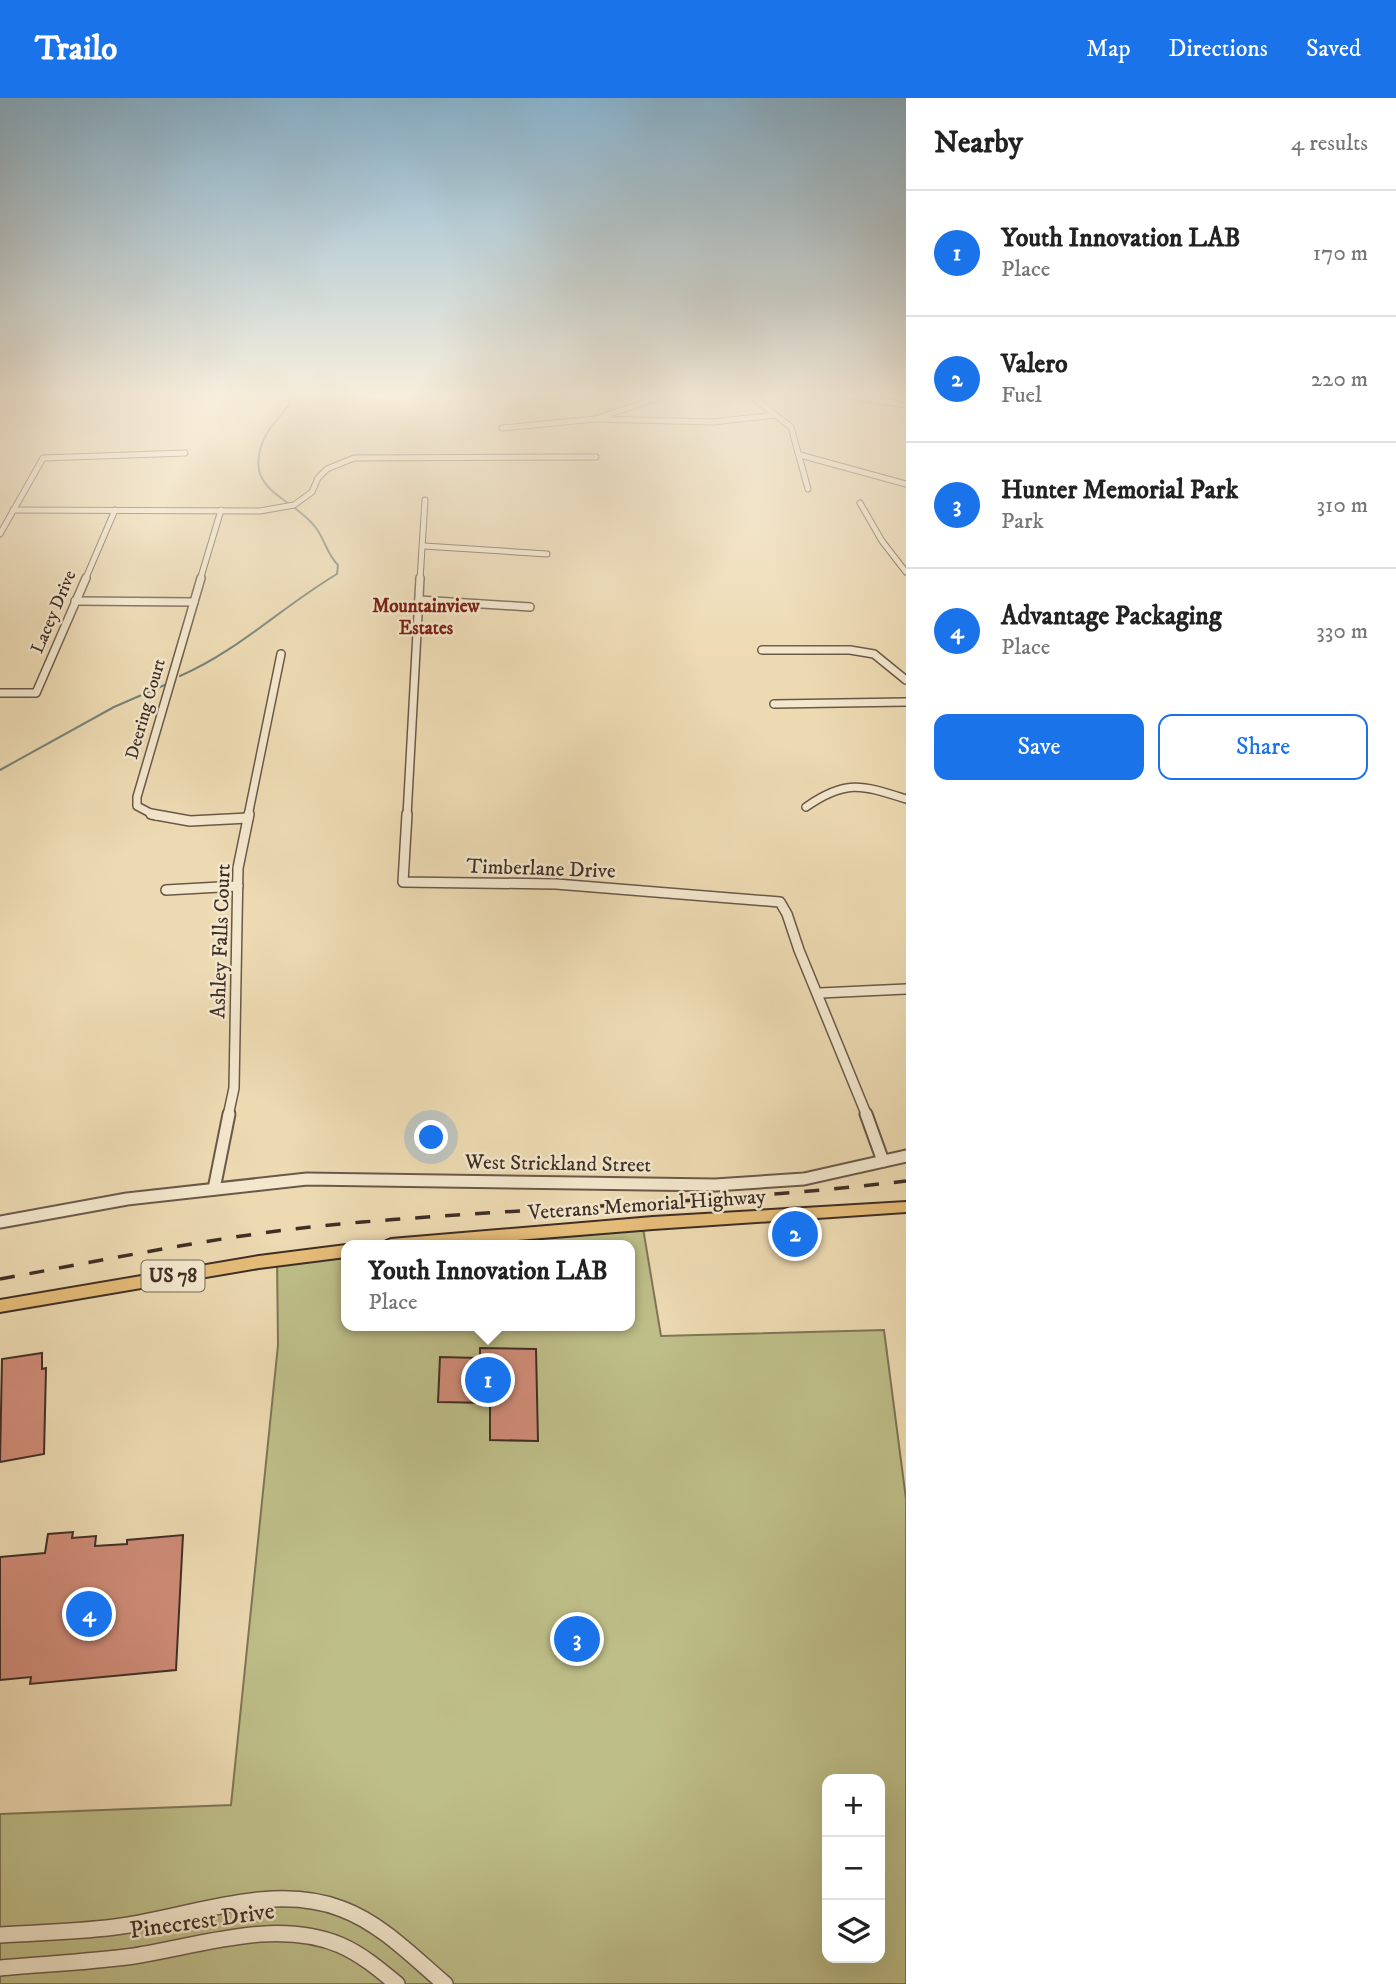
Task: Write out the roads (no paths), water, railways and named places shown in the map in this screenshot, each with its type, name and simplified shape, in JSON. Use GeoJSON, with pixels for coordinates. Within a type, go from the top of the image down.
{"type":"FeatureCollection","features":[{"type":"Feature","properties":{"kind":"main road","name":"Veterans Memorial Highway"},"geometry":{"type":"LineString","coordinates":[[451,1240],[653,1223],[906,1207]]}},
{"type":"Feature","properties":{"kind":"main road","name":"US 78"},"geometry":{"type":"LineString","coordinates":[[0,1306],[259,1262],[341,1252]]}},
{"type":"Feature","properties":{"kind":"street"},"geometry":{"type":"LineString","coordinates":[[0,534],[29,482]]}},
{"type":"Feature","properties":{"kind":"street"},"geometry":{"type":"LineString","coordinates":[[13,510],[260,511],[294,505],[312,492],[314,482]]}},
{"type":"Feature","properties":{"kind":"street"},"geometry":{"type":"LineString","coordinates":[[806,482],[808,489]]}},
{"type":"Feature","properties":{"kind":"street","name":"Timberlane Drive"},"geometry":{"type":"LineString","coordinates":[[425,499],[403,882],[556,884],[780,902],[786,909],[802,955],[820,993],[883,1161]]}},
{"type":"Feature","properties":{"kind":"street"},"geometry":{"type":"LineString","coordinates":[[860,503],[881,541],[906,572]]}},
{"type":"Feature","properties":{"kind":"street","name":"Lacey Drive"},"geometry":{"type":"LineString","coordinates":[[0,693],[36,693],[115,510]]}},
{"type":"Feature","properties":{"kind":"street","name":"Deering Court"},"geometry":{"type":"LineString","coordinates":[[221,510],[177,657],[175,675],[137,797],[137,806],[148,815],[163,819],[248,818]]}},
{"type":"Feature","properties":{"kind":"street"},"geometry":{"type":"LineString","coordinates":[[424,546],[547,554]]}},
{"type":"Feature","properties":{"kind":"street"},"geometry":{"type":"LineString","coordinates":[[419,600],[530,607]]}},
{"type":"Feature","properties":{"kind":"street"},"geometry":{"type":"LineString","coordinates":[[75,601],[194,602]]}},
{"type":"Feature","properties":{"kind":"street"},"geometry":{"type":"LineString","coordinates":[[762,650],[850,650],[874,654],[906,680]]}},
{"type":"Feature","properties":{"kind":"street","name":"Ashley Falls Court"},"geometry":{"type":"LineString","coordinates":[[214,1189],[234,1088],[238,868],[282,654]]}},
{"type":"Feature","properties":{"kind":"street"},"geometry":{"type":"LineString","coordinates":[[774,704],[906,702]]}},
{"type":"Feature","properties":{"kind":"street"},"geometry":{"type":"LineString","coordinates":[[806,807],[827,791],[841,786],[859,785],[906,799]]}},
{"type":"Feature","properties":{"kind":"street"},"geometry":{"type":"LineString","coordinates":[[166,891],[238,886]]}},
{"type":"Feature","properties":{"kind":"street"},"geometry":{"type":"LineString","coordinates":[[820,993],[906,989]]}},
{"type":"Feature","properties":{"kind":"street","name":"West Strickland Street"},"geometry":{"type":"LineString","coordinates":[[0,1222],[127,1199],[307,1179],[715,1185],[804,1178],[906,1156]]}},
{"type":"Feature","properties":{"kind":"street"},"geometry":{"type":"LineString","coordinates":[[0,1935],[123,1926],[243,1903],[285,1900],[322,1903],[348,1909],[369,1921],[445,1984]]}},
{"type":"Feature","properties":{"kind":"street","name":"Pinecrest Drive"},"geometry":{"type":"LineString","coordinates":[[0,1968],[131,1956],[268,1933],[291,1933],[317,1936],[350,1948],[397,1984]]}},
{"type":"Feature","properties":{"kind":"waterway"},"geometry":{"type":"LineString","coordinates":[[180,676],[221,654],[337,574],[338,565],[316,528],[264,482]]}},
{"type":"Feature","properties":{"kind":"waterway"},"geometry":{"type":"LineString","coordinates":[[0,770],[114,707],[167,684]]}},
{"type":"Feature","properties":{"kind":"railway"},"geometry":{"type":"LineString","coordinates":[[0,1279],[175,1247],[307,1227],[768,1195],[906,1181]]}},
{"type":"Feature","properties":{"kind":"place","name":"Valero"},"geometry":{"type":"Point","coordinates":[795,1234]}},
{"type":"Feature","properties":{"kind":"place","name":"Youth Innovation LAB"},"geometry":{"type":"Point","coordinates":[488,1380]}},
{"type":"Feature","properties":{"kind":"place","name":"Advantage Packaging"},"geometry":{"type":"Point","coordinates":[89,1614]}},
{"type":"Feature","properties":{"kind":"place","name":"Hunter Memorial Park"},"geometry":{"type":"Point","coordinates":[577,1639]}},
{"type":"Feature","properties":{"kind":"district","name":"Mountainview Estates"},"geometry":{"type":"Point","coordinates":[426,617]}}]}
